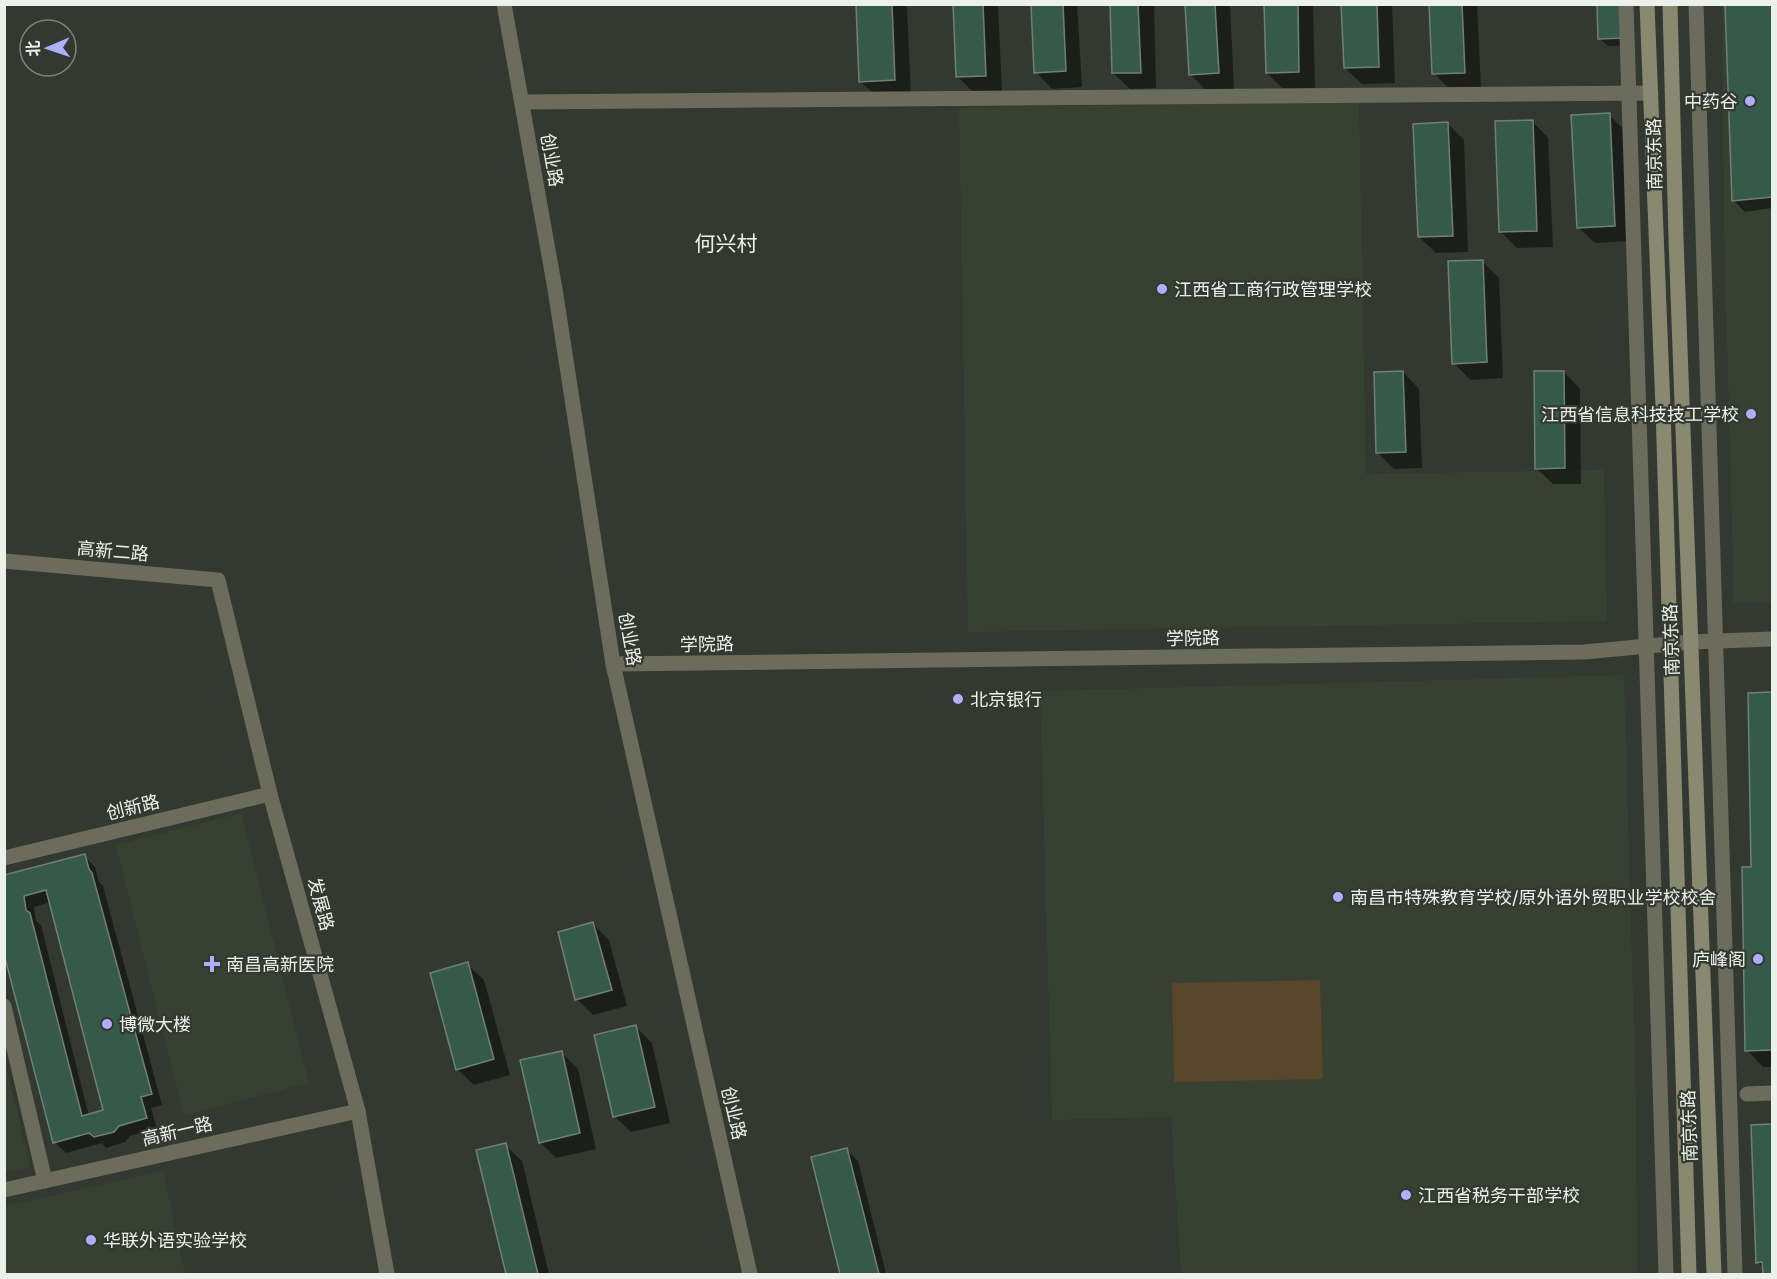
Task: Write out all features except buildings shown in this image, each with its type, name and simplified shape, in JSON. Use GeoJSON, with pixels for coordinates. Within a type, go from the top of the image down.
{"type":"FeatureCollection","features":[{"type":"Feature","properties":{"kind":"main road","name":"南京东路"},"geometry":{"type":"LineString","coordinates":[[1647,4],[1670,644],[1689,1275]]}},
{"type":"Feature","properties":{"kind":"main road","name":"南京东路"},"geometry":{"type":"LineString","coordinates":[[1670,4],[1676,251],[1714,1275]]}},
{"type":"Feature","properties":{"kind":"street","name":"创业路"},"geometry":{"type":"LineString","coordinates":[[504,4],[557,301],[614,664],[750,1275]]}},
{"type":"Feature","properties":{"kind":"street"},"geometry":{"type":"LineString","coordinates":[[1626,4],[1666,1275]]}},
{"type":"Feature","properties":{"kind":"street"},"geometry":{"type":"LineString","coordinates":[[1696,4],[1735,1275]]}},
{"type":"Feature","properties":{"kind":"street"},"geometry":{"type":"LineString","coordinates":[[522,102],[1651,93]]}},
{"type":"Feature","properties":{"kind":"street","name":"高新二路"},"geometry":{"type":"LineString","coordinates":[[4,561],[218,580]]}},
{"type":"Feature","properties":{"kind":"street","name":"发展路"},"geometry":{"type":"LineString","coordinates":[[218,580],[270,794],[358,1111],[387,1275]]}},
{"type":"Feature","properties":{"kind":"street","name":"学院路"},"geometry":{"type":"LineString","coordinates":[[614,664],[1584,652],[1715,640],[1773,639]]}},
{"type":"Feature","properties":{"kind":"street","name":"创新路"},"geometry":{"type":"LineString","coordinates":[[4,858],[270,794]]}},
{"type":"Feature","properties":{"kind":"street"},"geometry":{"type":"LineString","coordinates":[[4,1006],[45,1181]]}},
{"type":"Feature","properties":{"kind":"street"},"geometry":{"type":"LineString","coordinates":[[1747,1094],[1773,1093]]}},
{"type":"Feature","properties":{"kind":"street","name":"高新一路"},"geometry":{"type":"LineString","coordinates":[[4,1190],[358,1111]]}},
{"type":"Feature","properties":{"kind":"shaded area","name":"江西省信息科技技工学校"},"geometry":{"type":"Polygon","coordinates":[[[1722,5],[1772,5],[1772,602],[1734,603],[1724,226],[1722,5]]]}},
{"type":"Feature","properties":{"kind":"shaded area","name":"江西省工商行政管理学校"},"geometry":{"type":"Polygon","coordinates":[[[1359,101],[1366,474],[1604,470],[1607,621],[968,632],[959,108],[1359,101]]]}},
{"type":"Feature","properties":{"kind":"shaded area","name":"南昌市特殊教育学校/原外语外贸职业学校校舍"},"geometry":{"type":"Polygon","coordinates":[[[1624,675],[1636,1103],[1637,1274],[1181,1274],[1171,1117],[1052,1120],[1040,691],[1624,675]]]}},
{"type":"Feature","properties":{"kind":"shaded area","name":"南昌高新医院"},"geometry":{"type":"Polygon","coordinates":[[[241,813],[309,1083],[184,1115],[116,845],[241,813]]]}},
{"type":"Feature","properties":{"kind":"shaded area"},"geometry":{"type":"Polygon","coordinates":[[[1320,980],[1323,1079],[1174,1082],[1172,983],[1320,980]]]}},
{"type":"Feature","properties":{"kind":"shaded area"},"geometry":{"type":"Polygon","coordinates":[[[4,1057],[30,1167],[5,1173],[4,1173],[4,1057]]]}},
{"type":"Feature","properties":{"kind":"shaded area","name":"华联外语实验学校"},"geometry":{"type":"Polygon","coordinates":[[[163,1171],[185,1274],[5,1274],[5,1206],[163,1171]]]}},
{"type":"Feature","properties":{"kind":"place","name":"中药谷"},"geometry":{"type":"Point","coordinates":[1750,101]}},
{"type":"Feature","properties":{"kind":"place","name":"江西省工商行政管理学校"},"geometry":{"type":"Point","coordinates":[1162,289]}},
{"type":"Feature","properties":{"kind":"place","name":"江西省信息科技技工学校"},"geometry":{"type":"Point","coordinates":[1751,414]}},
{"type":"Feature","properties":{"kind":"place","name":"北京银行"},"geometry":{"type":"Point","coordinates":[958,699]}},
{"type":"Feature","properties":{"kind":"place","name":"南昌市特殊教育学校/原外语外贸职业学校校舍"},"geometry":{"type":"Point","coordinates":[1338,897]}},
{"type":"Feature","properties":{"kind":"place","name":"庐峰阁"},"geometry":{"type":"Point","coordinates":[1758,959]}},
{"type":"Feature","properties":{"kind":"place","name":"南昌高新医院"},"geometry":{"type":"Point","coordinates":[212,964]}},
{"type":"Feature","properties":{"kind":"place","name":"博微大楼"},"geometry":{"type":"Point","coordinates":[107,1024]}},
{"type":"Feature","properties":{"kind":"place","name":"江西省税务干部学校"},"geometry":{"type":"Point","coordinates":[1406,1195]}},
{"type":"Feature","properties":{"kind":"place","name":"华联外语实验学校"},"geometry":{"type":"Point","coordinates":[91,1240]}},
{"type":"Feature","properties":{"kind":"district","name":"何兴村"},"geometry":{"type":"Point","coordinates":[726,243]}}]}
